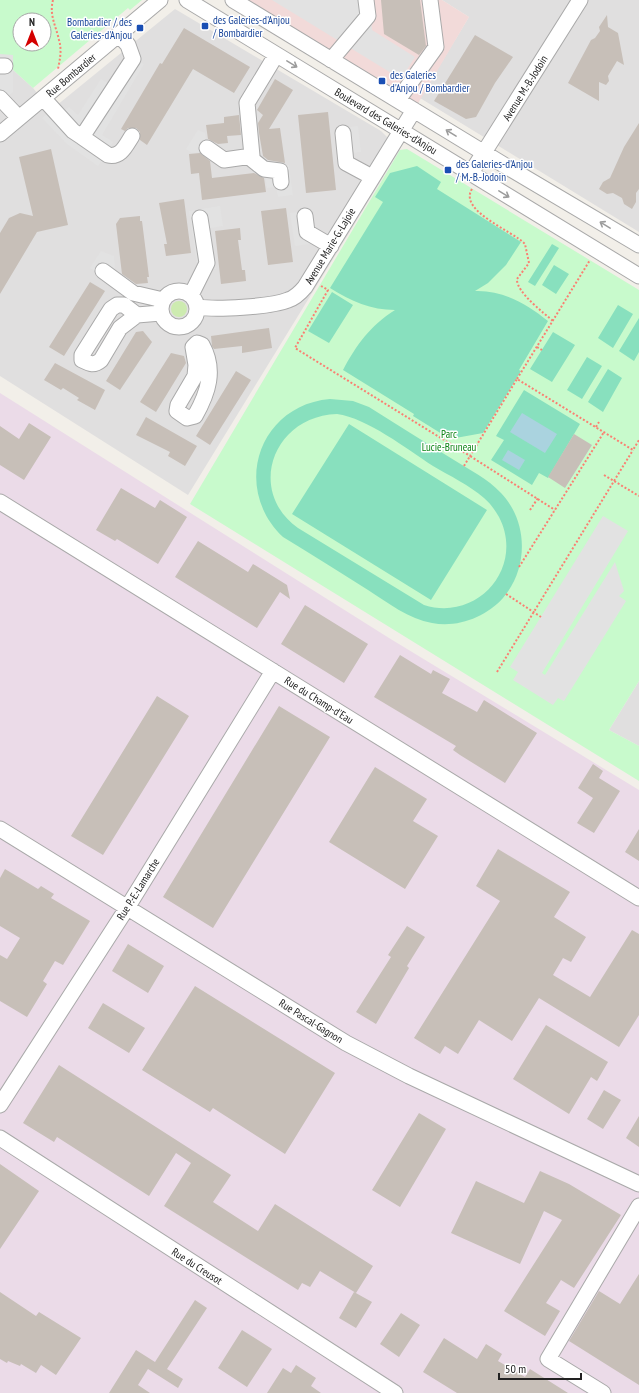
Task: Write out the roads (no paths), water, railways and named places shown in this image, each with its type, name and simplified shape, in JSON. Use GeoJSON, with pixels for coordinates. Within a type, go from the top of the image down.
{"type":"FeatureCollection","features":[{"type":"Feature","properties":{"kind":"street","name":"Rue Bombardier"},"geometry":{"type":"LineString","coordinates":[[0,134],[160,0]]}},
{"type":"Feature","properties":{"kind":"street","name":"Boulevard des Galeries-d'Anjou"},"geometry":{"type":"LineString","coordinates":[[188,0],[401,130],[473,180],[633,272]]}},
{"type":"Feature","properties":{"kind":"street"},"geometry":{"type":"LineString","coordinates":[[233,0],[639,246],[633,272]]}},
{"type":"Feature","properties":{"kind":"street"},"geometry":{"type":"LineString","coordinates":[[331,60],[368,16],[366,0]]}},
{"type":"Feature","properties":{"kind":"street"},"geometry":{"type":"LineString","coordinates":[[398,100],[436,47],[430,0]]}},
{"type":"Feature","properties":{"kind":"street","name":"Avenue M.-B.-Jodoin"},"geometry":{"type":"LineString","coordinates":[[473,180],[484,153],[579,1]]}},
{"type":"Feature","properties":{"kind":"street"},"geometry":{"type":"LineString","coordinates":[[82,137],[133,59],[128,45],[118,34]]}},
{"type":"Feature","properties":{"kind":"street"},"geometry":{"type":"LineString","coordinates":[[249,157],[252,156],[247,103],[276,55]]}},
{"type":"Feature","properties":{"kind":"street"},"geometry":{"type":"LineString","coordinates":[[0,98],[19,118]]}},
{"type":"Feature","properties":{"kind":"street"},"geometry":{"type":"LineString","coordinates":[[43,98],[73,131],[108,155],[113,156],[119,154],[132,136]]}},
{"type":"Feature","properties":{"kind":"street","name":"Avenue Marie-G.-Lajoie"},"geometry":{"type":"LineString","coordinates":[[137,315],[162,307],[170,293],[176,291],[182,291],[194,301],[211,309],[283,302],[300,293],[331,246],[414,110]]}},
{"type":"Feature","properties":{"kind":"street"},"geometry":{"type":"LineString","coordinates":[[343,133],[346,163],[372,177]]}},
{"type":"Feature","properties":{"kind":"street"},"geometry":{"type":"LineString","coordinates":[[207,148],[224,160],[249,157],[264,169],[280,171],[281,182]]}},
{"type":"Feature","properties":{"kind":"street"},"geometry":{"type":"LineString","coordinates":[[304,216],[307,232],[331,246]]}},
{"type":"Feature","properties":{"kind":"street"},"geometry":{"type":"LineString","coordinates":[[103,271],[133,294],[162,307],[163,318],[171,325],[176,327],[187,325],[194,320],[194,301],[207,263],[200,218]]}},
{"type":"Feature","properties":{"kind":"street"},"geometry":{"type":"LineString","coordinates":[[187,325],[197,343]]}},
{"type":"Feature","properties":{"kind":"street","name":"Rue du Champ-d'Eau"},"geometry":{"type":"LineString","coordinates":[[0,502],[639,898]]}},
{"type":"Feature","properties":{"kind":"street","name":"Rue P.-E.-Lamarche"},"geometry":{"type":"LineString","coordinates":[[0,1105],[127,908],[273,671]]}},
{"type":"Feature","properties":{"kind":"street","name":"Rue Pascal-Gagnon"},"geometry":{"type":"LineString","coordinates":[[0,829],[346,1043],[639,1184]]}},
{"type":"Feature","properties":{"kind":"street","name":"Rue du Creusot"},"geometry":{"type":"LineString","coordinates":[[0,1138],[395,1393]]}},
{"type":"Feature","properties":{"kind":"street"},"geometry":{"type":"LineString","coordinates":[[603,1393],[548,1359],[639,1206]]}},
{"type":"Feature","properties":{"kind":"water"},"geometry":{"type":"Polygon","coordinates":[[[522,413],[557,434],[545,453],[510,432],[522,413]]]}},
{"type":"Feature","properties":{"kind":"water"},"geometry":{"type":"Polygon","coordinates":[[[508,450],[525,460],[519,470],[502,460],[508,450]]]}},
{"type":"Feature","properties":{"kind":"place","name":"des Galeries-d'Anjou / Bombardier"},"geometry":{"type":"Point","coordinates":[205,26]}},
{"type":"Feature","properties":{"kind":"place","name":"Bombardier / des Galeries-d'Anjou"},"geometry":{"type":"Point","coordinates":[140,28]}},
{"type":"Feature","properties":{"kind":"place","name":"des Galeries d'Anjou / Bombardier"},"geometry":{"type":"Point","coordinates":[382,81]}},
{"type":"Feature","properties":{"kind":"place","name":"des Galeries-d'Anjou / M.-B.-Jodoin"},"geometry":{"type":"Point","coordinates":[448,170]}},
{"type":"Feature","properties":{"kind":"park label","name":"Parc Lucie-Bruneau"},"geometry":{"type":"Point","coordinates":[449,440]}}]}
